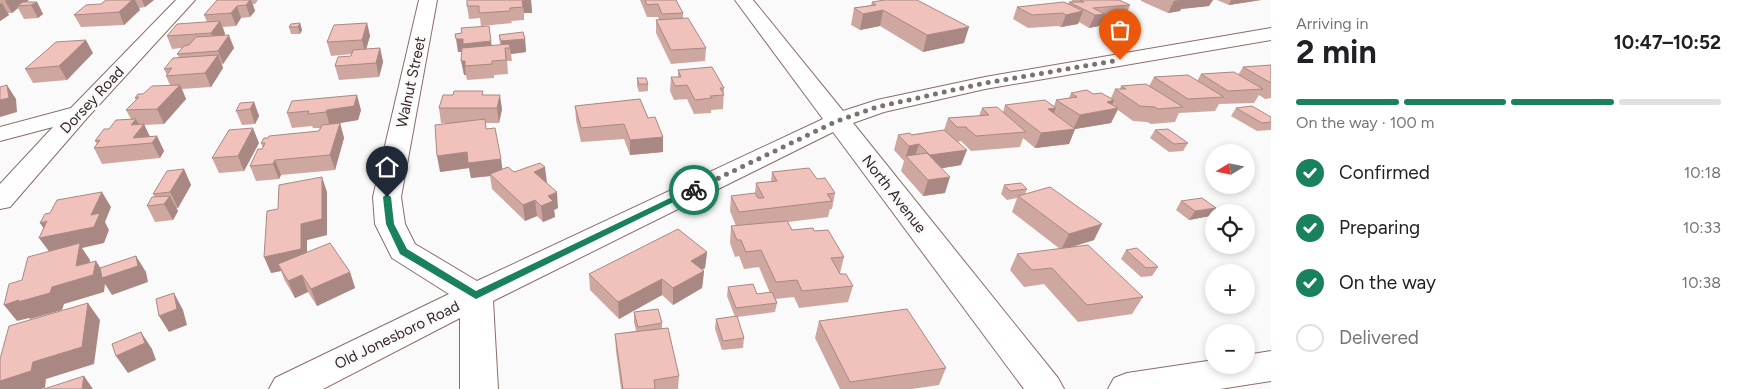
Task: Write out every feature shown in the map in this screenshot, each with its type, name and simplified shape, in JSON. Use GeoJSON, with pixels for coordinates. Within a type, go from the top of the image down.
{"type":"FeatureCollection","features":[{"type":"Feature","properties":{"kind":"street","name":"Dorsey Road"},"geometry":{"type":"LineString","coordinates":[[0,201],[79,113],[186,0]]}},
{"type":"Feature","properties":{"kind":"street","name":"Walnut Street"},"geometry":{"type":"LineString","coordinates":[[428,0],[387,197],[390,224],[403,251],[476,295]]}},
{"type":"Feature","properties":{"kind":"street","name":"North Avenue"},"geometry":{"type":"LineString","coordinates":[[744,0],[1045,389]]}},
{"type":"Feature","properties":{"kind":"street","name":"Old Jonesboro Road"},"geometry":{"type":"LineString","coordinates":[[288,389],[476,295],[837,121],[877,107],[985,83],[1271,34]]}},
{"type":"Feature","properties":{"kind":"street"},"geometry":{"type":"LineString","coordinates":[[0,134],[79,113]]}},
{"type":"Feature","properties":{"kind":"street"},"geometry":{"type":"LineString","coordinates":[[476,295],[479,389]]}},
{"type":"Feature","properties":{"kind":"street"},"geometry":{"type":"LineString","coordinates":[[1127,389],[1271,366]]}},
{"type":"Feature","properties":{"kind":"building"},"geometry":{"type":"Polygon","coordinates":[[[106,0],[132,0],[119,12],[74,15],[86,5],[101,4],[106,0]]]}},
{"type":"Feature","properties":{"kind":"building"},"geometry":{"type":"Polygon","coordinates":[[[217,0],[250,0],[246,5],[237,6],[231,13],[204,15],[217,0]]]}},
{"type":"Feature","properties":{"kind":"building"},"geometry":{"type":"Polygon","coordinates":[[[467,0],[531,0],[522,1],[523,7],[510,8],[510,11],[479,13],[479,6],[467,6],[467,0]]]}},
{"type":"Feature","properties":{"kind":"building"},"geometry":{"type":"Polygon","coordinates":[[[645,0],[676,0],[683,13],[662,14],[658,4],[647,5],[645,0]]]}},
{"type":"Feature","properties":{"kind":"building"},"geometry":{"type":"Polygon","coordinates":[[[917,0],[969,27],[927,35],[883,10],[863,14],[854,8],[876,5],[872,2],[917,0]]]}},
{"type":"Feature","properties":{"kind":"building"},"geometry":{"type":"Polygon","coordinates":[[[1080,0],[1119,0],[1130,5],[1093,8],[1105,14],[1095,15],[1069,2],[1084,2],[1080,0]]]}},
{"type":"Feature","properties":{"kind":"building"},"geometry":{"type":"Polygon","coordinates":[[[23,2],[37,2],[31,5],[17,6],[23,2]]]}},
{"type":"Feature","properties":{"kind":"building"},"geometry":{"type":"Polygon","coordinates":[[[1064,2],[1083,11],[1066,15],[1063,13],[1032,15],[1017,7],[1064,2]]]}},
{"type":"Feature","properties":{"kind":"building"},"geometry":{"type":"Polygon","coordinates":[[[688,18],[706,48],[671,50],[656,20],[688,18]]]}},
{"type":"Feature","properties":{"kind":"building"},"geometry":{"type":"Polygon","coordinates":[[[220,21],[211,33],[167,36],[177,24],[220,21]]]}},
{"type":"Feature","properties":{"kind":"building"},"geometry":{"type":"Polygon","coordinates":[[[300,23],[298,27],[289,27],[291,24],[300,23]]]}},
{"type":"Feature","properties":{"kind":"building"},"geometry":{"type":"Polygon","coordinates":[[[367,23],[362,40],[327,42],[334,25],[367,23]]]}},
{"type":"Feature","properties":{"kind":"building"},"geometry":{"type":"Polygon","coordinates":[[[489,26],[491,41],[463,44],[463,39],[456,39],[455,34],[462,33],[461,28],[489,26]]]}},
{"type":"Feature","properties":{"kind":"building"},"geometry":{"type":"Polygon","coordinates":[[[523,32],[525,39],[501,41],[499,35],[523,32]]]}},
{"type":"Feature","properties":{"kind":"building"},"geometry":{"type":"Polygon","coordinates":[[[229,35],[218,51],[177,54],[196,37],[229,35]]]}},
{"type":"Feature","properties":{"kind":"building"},"geometry":{"type":"Polygon","coordinates":[[[86,40],[59,66],[25,69],[56,42],[86,40]]]}},
{"type":"Feature","properties":{"kind":"building"},"geometry":{"type":"Polygon","coordinates":[[[509,44],[510,48],[505,48],[506,60],[492,61],[492,64],[465,66],[465,61],[461,61],[462,48],[509,44]]]}},
{"type":"Feature","properties":{"kind":"building"},"geometry":{"type":"Polygon","coordinates":[[[380,48],[376,63],[335,66],[338,57],[351,56],[353,50],[380,48]]]}},
{"type":"Feature","properties":{"kind":"building"},"geometry":{"type":"Polygon","coordinates":[[[218,55],[205,73],[166,76],[172,68],[164,69],[173,58],[218,55]]]}},
{"type":"Feature","properties":{"kind":"building"},"geometry":{"type":"Polygon","coordinates":[[[1271,65],[1271,83],[1243,67],[1271,65]]]}},
{"type":"Feature","properties":{"kind":"building"},"geometry":{"type":"Polygon","coordinates":[[[712,67],[724,88],[720,88],[724,95],[695,100],[687,85],[675,86],[671,77],[681,77],[678,70],[712,67]]]}},
{"type":"Feature","properties":{"kind":"building"},"geometry":{"type":"Polygon","coordinates":[[[1234,72],[1263,89],[1228,91],[1201,74],[1234,72]]]}},
{"type":"Feature","properties":{"kind":"building"},"geometry":{"type":"Polygon","coordinates":[[[1188,75],[1224,97],[1188,99],[1154,77],[1188,75]]]}},
{"type":"Feature","properties":{"kind":"building"},"geometry":{"type":"Polygon","coordinates":[[[637,78],[646,78],[648,84],[639,84],[637,78]]]}},
{"type":"Feature","properties":{"kind":"building"},"geometry":{"type":"Polygon","coordinates":[[[1146,84],[1183,107],[1158,109],[1140,106],[1115,89],[1126,89],[1121,86],[1146,84]]]}},
{"type":"Feature","properties":{"kind":"building"},"geometry":{"type":"Polygon","coordinates":[[[7,85],[9,98],[0,100],[0,87],[7,85]]]}},
{"type":"Feature","properties":{"kind":"building"},"geometry":{"type":"Polygon","coordinates":[[[180,85],[157,109],[126,110],[139,97],[135,98],[138,94],[143,94],[152,86],[180,85]]]}},
{"type":"Feature","properties":{"kind":"building"},"geometry":{"type":"Polygon","coordinates":[[[1087,90],[1093,94],[1101,93],[1114,100],[1107,102],[1118,108],[1080,115],[1056,100],[1077,97],[1071,93],[1087,90]]]}},
{"type":"Feature","properties":{"kind":"building"},"geometry":{"type":"Polygon","coordinates":[[[454,91],[483,91],[482,95],[500,95],[497,108],[439,108],[443,95],[453,95],[454,91]]]}},
{"type":"Feature","properties":{"kind":"building"},"geometry":{"type":"Polygon","coordinates":[[[357,95],[354,106],[308,114],[309,111],[287,113],[292,101],[357,95]]]}},
{"type":"Feature","properties":{"kind":"building"},"geometry":{"type":"Polygon","coordinates":[[[640,99],[648,118],[655,117],[663,137],[630,140],[624,124],[581,128],[575,106],[640,99]]]}},
{"type":"Feature","properties":{"kind":"building"},"geometry":{"type":"Polygon","coordinates":[[[1045,100],[1056,108],[1048,109],[1075,129],[1041,133],[1005,105],[1045,100]]]}},
{"type":"Feature","properties":{"kind":"building"},"geometry":{"type":"Polygon","coordinates":[[[254,102],[250,109],[236,111],[240,103],[254,102]]]}},
{"type":"Feature","properties":{"kind":"building"},"geometry":{"type":"Polygon","coordinates":[[[1252,106],[1271,117],[1271,122],[1262,123],[1236,108],[1252,106]]]}},
{"type":"Feature","properties":{"kind":"building"},"geometry":{"type":"Polygon","coordinates":[[[997,107],[1026,132],[976,136],[966,127],[957,127],[948,118],[989,115],[982,108],[997,107]]]}},
{"type":"Feature","properties":{"kind":"building"},"geometry":{"type":"Polygon","coordinates":[[[136,119],[131,125],[144,124],[133,138],[157,136],[152,143],[94,148],[100,140],[95,141],[104,129],[109,129],[116,120],[136,119]]]}},
{"type":"Feature","properties":{"kind":"building"},"geometry":{"type":"Polygon","coordinates":[[[485,119],[486,129],[495,128],[501,159],[468,163],[467,152],[437,156],[435,125],[485,119]]]}},
{"type":"Feature","properties":{"kind":"building"},"geometry":{"type":"Polygon","coordinates":[[[340,123],[330,155],[275,160],[273,164],[250,166],[258,149],[262,149],[265,143],[261,143],[264,138],[319,131],[322,125],[340,123]]]}},
{"type":"Feature","properties":{"kind":"building"},"geometry":{"type":"Polygon","coordinates":[[[253,128],[238,156],[212,158],[229,130],[253,128]]]}},
{"type":"Feature","properties":{"kind":"building"},"geometry":{"type":"Polygon","coordinates":[[[1168,129],[1188,143],[1174,144],[1155,130],[1168,129]]]}},
{"type":"Feature","properties":{"kind":"building"},"geometry":{"type":"Polygon","coordinates":[[[944,130],[967,150],[930,155],[919,144],[909,146],[898,135],[910,133],[911,135],[944,130]]]}},
{"type":"Feature","properties":{"kind":"building"},"geometry":{"type":"Polygon","coordinates":[[[927,153],[950,177],[928,180],[906,156],[927,153]]]}},
{"type":"Feature","properties":{"kind":"building"},"geometry":{"type":"Polygon","coordinates":[[[540,163],[545,167],[534,172],[557,192],[548,196],[553,201],[541,206],[535,200],[523,205],[490,174],[508,167],[514,172],[540,163]]]}},
{"type":"Feature","properties":{"kind":"building"},"geometry":{"type":"Polygon","coordinates":[[[809,168],[817,179],[825,178],[835,193],[827,194],[832,201],[739,212],[731,196],[755,193],[758,198],[764,198],[756,183],[777,181],[772,172],[809,168]]]}},
{"type":"Feature","properties":{"kind":"building"},"geometry":{"type":"Polygon","coordinates":[[[184,169],[170,192],[153,194],[167,171],[184,169]]]}},
{"type":"Feature","properties":{"kind":"building"},"geometry":{"type":"Polygon","coordinates":[[[322,177],[322,219],[301,224],[301,249],[264,257],[267,211],[278,209],[279,185],[322,177]]]}},
{"type":"Feature","properties":{"kind":"building"},"geometry":{"type":"Polygon","coordinates":[[[1021,183],[1027,189],[1010,191],[1004,185],[1021,183]]]}},
{"type":"Feature","properties":{"kind":"building"},"geometry":{"type":"Polygon","coordinates":[[[1050,187],[1102,224],[1069,234],[1018,196],[1050,187]]]}},
{"type":"Feature","properties":{"kind":"building"},"geometry":{"type":"Polygon","coordinates":[[[102,192],[91,215],[100,213],[94,227],[39,238],[47,221],[40,223],[45,214],[50,213],[57,200],[102,192]]]}},
{"type":"Feature","properties":{"kind":"building"},"geometry":{"type":"Polygon","coordinates":[[[170,196],[164,204],[147,206],[152,197],[170,196]]]}},
{"type":"Feature","properties":{"kind":"building"},"geometry":{"type":"Polygon","coordinates":[[[1202,198],[1210,204],[1205,204],[1205,210],[1195,211],[1181,201],[1202,198]]]}},
{"type":"Feature","properties":{"kind":"building"},"geometry":{"type":"Polygon","coordinates":[[[787,221],[792,230],[813,228],[814,231],[828,230],[844,257],[831,258],[840,274],[846,274],[853,286],[802,291],[797,280],[776,282],[761,250],[746,252],[741,240],[737,240],[731,226],[787,221]]]}},
{"type":"Feature","properties":{"kind":"building"},"geometry":{"type":"Polygon","coordinates":[[[678,229],[707,252],[691,261],[704,271],[673,288],[662,279],[618,302],[589,274],[678,229]]]}},
{"type":"Feature","properties":{"kind":"building"},"geometry":{"type":"Polygon","coordinates":[[[80,243],[76,266],[96,261],[93,275],[52,287],[50,293],[4,305],[9,284],[22,280],[28,257],[80,243]]]}},
{"type":"Feature","properties":{"kind":"building"},"geometry":{"type":"Polygon","coordinates":[[[330,243],[350,272],[311,289],[302,275],[288,281],[278,264],[330,243]]]}},
{"type":"Feature","properties":{"kind":"building"},"geometry":{"type":"Polygon","coordinates":[[[1088,245],[1143,297],[1087,305],[1052,268],[1032,270],[1017,254],[1088,245]]]}},
{"type":"Feature","properties":{"kind":"building"},"geometry":{"type":"Polygon","coordinates":[[[1137,248],[1158,267],[1146,268],[1126,250],[1137,248]]]}},
{"type":"Feature","properties":{"kind":"building"},"geometry":{"type":"Polygon","coordinates":[[[136,256],[138,266],[102,278],[100,268],[136,256]]]}},
{"type":"Feature","properties":{"kind":"building"},"geometry":{"type":"Polygon","coordinates":[[[753,284],[757,294],[772,292],[777,303],[736,308],[728,287],[753,284]]]}},
{"type":"Feature","properties":{"kind":"building"},"geometry":{"type":"Polygon","coordinates":[[[174,293],[177,309],[159,316],[156,299],[174,293]]]}},
{"type":"Feature","properties":{"kind":"building"},"geometry":{"type":"Polygon","coordinates":[[[88,303],[82,347],[33,362],[31,371],[0,381],[0,359],[9,326],[88,303]]]}},
{"type":"Feature","properties":{"kind":"building"},"geometry":{"type":"Polygon","coordinates":[[[658,309],[662,323],[638,327],[634,312],[658,309]]]}},
{"type":"Feature","properties":{"kind":"building"},"geometry":{"type":"Polygon","coordinates":[[[907,309],[946,368],[850,382],[819,321],[907,309]]]}},
{"type":"Feature","properties":{"kind":"building"},"geometry":{"type":"Polygon","coordinates":[[[737,316],[744,338],[723,341],[716,319],[737,316]]]}},
{"type":"Feature","properties":{"kind":"building"},"geometry":{"type":"Polygon","coordinates":[[[668,328],[679,376],[654,380],[655,389],[623,389],[615,334],[668,328]]]}},
{"type":"Feature","properties":{"kind":"building"},"geometry":{"type":"Polygon","coordinates":[[[141,332],[145,343],[116,356],[112,344],[141,332]]]}},
{"type":"Feature","properties":{"kind":"building"},"geometry":{"type":"Polygon","coordinates":[[[84,376],[82,389],[44,389],[84,376]]]}},
{"type":"Feature","properties":{"kind":"way so far"},"geometry":{"type":"LineString","coordinates":[[694,190],[837,121],[877,107],[985,83],[1120,60]]}},
{"type":"Feature","properties":{"kind":"route"},"geometry":{"type":"LineString","coordinates":[[387,197],[390,224],[403,251],[476,295],[694,190]]}}]}
